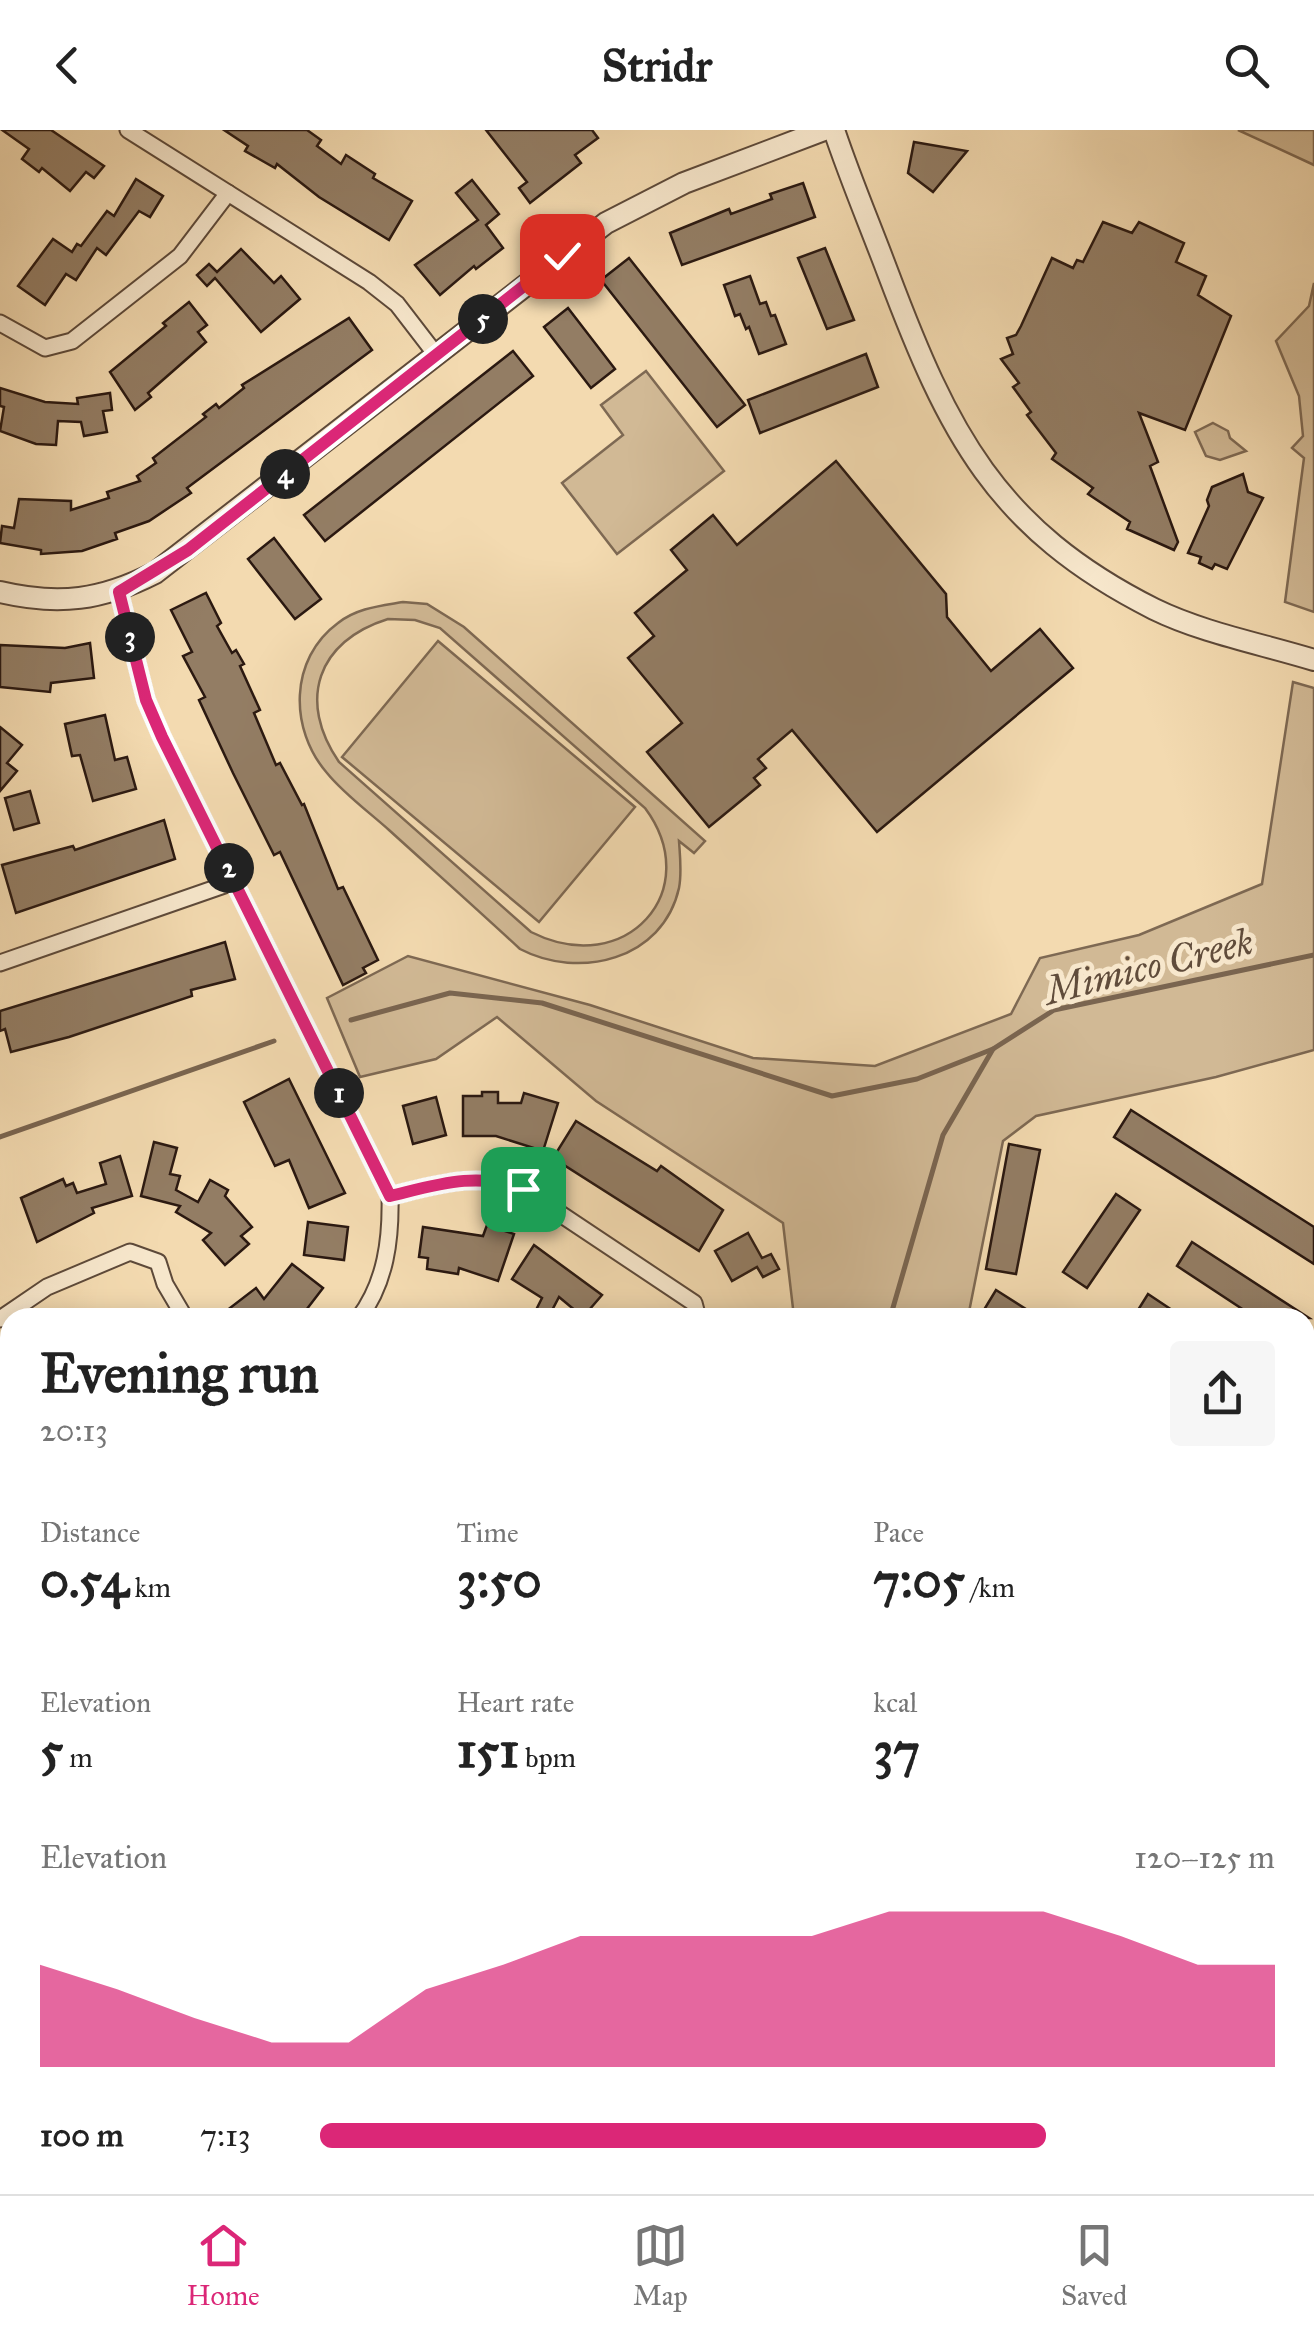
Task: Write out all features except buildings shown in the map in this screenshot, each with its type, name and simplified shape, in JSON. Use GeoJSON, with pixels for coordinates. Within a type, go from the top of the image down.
{"type":"FeatureCollection","features":[{"type":"Feature","properties":{"kind":"street"},"geometry":{"type":"LineString","coordinates":[[128,130],[369,282],[396,304],[436,356]]}},
{"type":"Feature","properties":{"kind":"street"},"geometry":{"type":"LineString","coordinates":[[0,592],[36,599],[79,600],[119,592],[188,550],[568,252],[628,210],[684,183],[824,130]]}},
{"type":"Feature","properties":{"kind":"street"},"geometry":{"type":"LineString","coordinates":[[834,130],[939,401],[986,476],[1033,528],[1097,576],[1158,610],[1314,660]]}},
{"type":"Feature","properties":{"kind":"street"},"geometry":{"type":"LineString","coordinates":[[0,323],[44,348],[72,341],[180,256],[228,193]]}},
{"type":"Feature","properties":{"kind":"street"},"geometry":{"type":"LineString","coordinates":[[119,592],[146,700],[390,1196],[390,1236],[383,1267],[366,1308]]}},
{"type":"Feature","properties":{"kind":"street"},"geometry":{"type":"LineString","coordinates":[[0,963],[236,882]]}},
{"type":"Feature","properties":{"kind":"street"},"geometry":{"type":"LineString","coordinates":[[390,1196],[456,1180],[502,1181],[523,1189],[695,1308]]}},
{"type":"Feature","properties":{"kind":"street"},"geometry":{"type":"LineString","coordinates":[[16,1308],[47,1287],[130,1252],[158,1262],[179,1308]]}},
{"type":"Feature","properties":{"kind":"shaded area"},"geometry":{"type":"Polygon","coordinates":[[[1238,130],[1314,130],[1314,165],[1238,130]]]}},
{"type":"Feature","properties":{"kind":"shaded area"},"geometry":{"type":"Polygon","coordinates":[[[1314,283],[1314,612],[1285,602],[1304,458],[1292,448],[1303,436],[1299,396],[1276,341],[1309,306],[1314,283]]]}},
{"type":"Feature","properties":{"kind":"shaded area"},"geometry":{"type":"Polygon","coordinates":[[[646,371],[724,471],[617,554],[562,483],[623,435],[601,405],[646,371]]]}},
{"type":"Feature","properties":{"kind":"shaded area"},"geometry":{"type":"Polygon","coordinates":[[[1213,423],[1228,431],[1230,438],[1246,451],[1220,460],[1206,456],[1195,432],[1213,423]]]}},
{"type":"Feature","properties":{"kind":"shaded area"},"geometry":{"type":"Polygon","coordinates":[[[403,602],[427,604],[464,627],[705,841],[694,853],[679,841],[680,882],[670,913],[656,932],[637,947],[616,957],[567,963],[520,949],[327,773],[306,736],[301,716],[300,695],[310,655],[345,618],[369,608],[403,602]],[[388,619],[364,629],[344,642],[330,658],[317,696],[326,739],[339,762],[531,932],[566,944],[597,944],[625,935],[646,919],[661,896],[666,869],[662,839],[645,808],[440,628],[415,620],[388,619]]]}},
{"type":"Feature","properties":{"kind":"shaded area"},"geometry":{"type":"Polygon","coordinates":[[[438,641],[635,807],[539,922],[342,757],[438,641]]]}},
{"type":"Feature","properties":{"kind":"shaded area"},"geometry":{"type":"Polygon","coordinates":[[[1293,682],[1314,688],[1314,1050],[1216,1077],[1036,1116],[1003,1141],[970,1308],[793,1308],[783,1223],[596,1101],[497,1017],[436,1059],[360,1077],[327,998],[408,956],[590,1005],[753,1058],[875,1066],[1011,1014],[1040,958],[1139,935],[1262,884],[1293,682]]]}},
{"type":"Feature","properties":{"kind":"waterway","name":"Mimico Creek"},"geometry":{"type":"LineString","coordinates":[[893,1308],[943,1135],[993,1049],[1054,1010],[1314,955]]}},
{"type":"Feature","properties":{"kind":"waterway"},"geometry":{"type":"LineString","coordinates":[[351,1020],[450,993],[542,1003],[832,1096],[917,1079],[993,1049]]}},
{"type":"Feature","properties":{"kind":"waterway"},"geometry":{"type":"LineString","coordinates":[[0,1137],[274,1041]]}},
{"type":"Feature","properties":{"kind":"route"},"geometry":{"type":"LineString","coordinates":[[523,1189],[479,1178],[390,1196],[162,737],[146,700],[119,592],[188,550],[562,256]]}}]}
